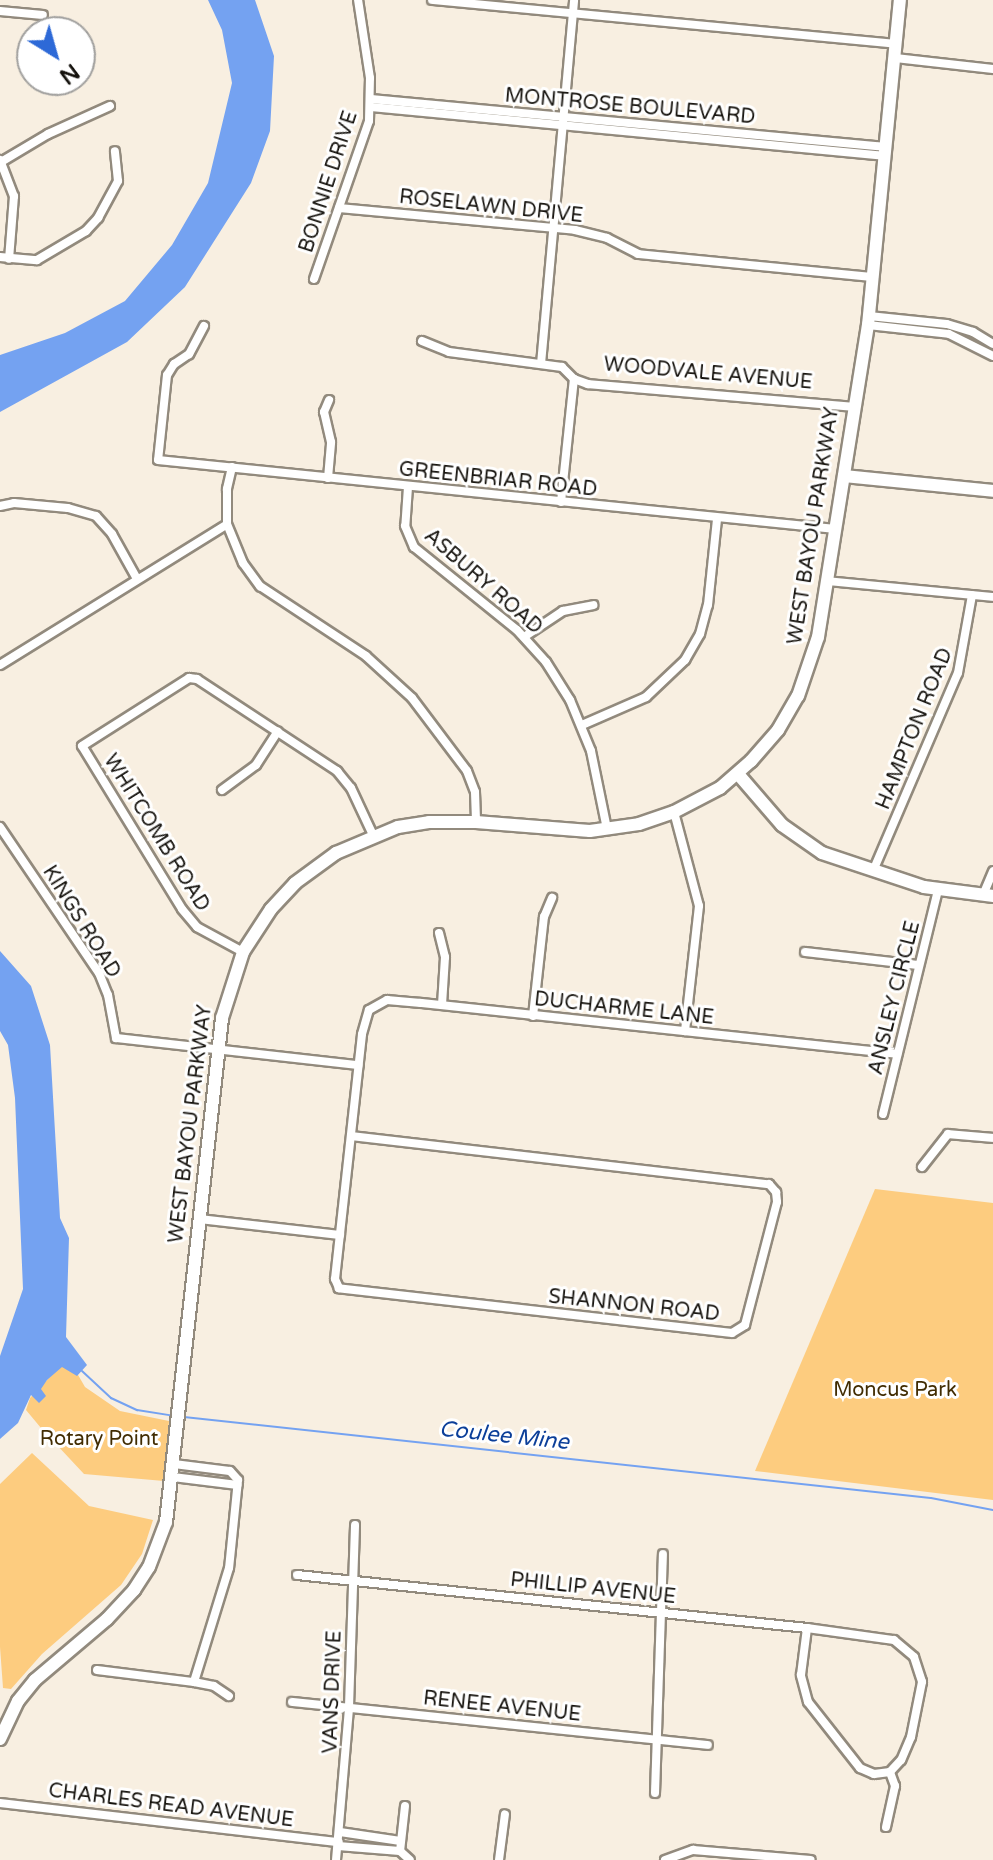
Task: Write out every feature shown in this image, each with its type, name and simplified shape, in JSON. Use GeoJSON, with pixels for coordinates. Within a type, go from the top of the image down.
{"type":"FeatureCollection","features":[{"type":"Feature","properties":{"kind":"street","name":"BONNIE DRIVE"},"geometry":{"type":"LineString","coordinates":[[314,279],[364,140],[371,103],[365,32],[358,0]]}},
{"type":"Feature","properties":{"kind":"street"},"geometry":{"type":"LineString","coordinates":[[432,0],[572,13],[895,51],[993,69]]}},
{"type":"Feature","properties":{"kind":"street"},"geometry":{"type":"LineString","coordinates":[[541,364],[574,0]]}},
{"type":"Feature","properties":{"kind":"street","name":"WEST BAYOU PARKWAY"},"geometry":{"type":"LineString","coordinates":[[0,1739],[18,1701],[35,1680],[107,1619],[141,1580],[166,1522],[217,1050],[226,998],[243,952],[271,909],[295,883],[336,853],[373,835],[429,822],[476,822],[576,831],[607,829],[674,812],[704,798],[738,774],[778,730],[798,696],[813,656],[827,581],[868,320],[900,0]]}},
{"type":"Feature","properties":{"kind":"street"},"geometry":{"type":"LineString","coordinates":[[0,11],[43,15]]}},
{"type":"Feature","properties":{"kind":"street","name":"MONTROSE BOULEVARD"},"geometry":{"type":"LineString","coordinates":[[371,103],[886,152]]}},
{"type":"Feature","properties":{"kind":"street"},"geometry":{"type":"LineString","coordinates":[[110,106],[48,134],[1,161],[14,196],[5,258],[27,261],[45,257],[94,222],[118,181],[115,151]]}},
{"type":"Feature","properties":{"kind":"street","name":"ROSELAWN DRIVE"},"geometry":{"type":"LineString","coordinates":[[339,208],[552,228],[597,234],[638,254],[873,277]]}},
{"type":"Feature","properties":{"kind":"street"},"geometry":{"type":"LineString","coordinates":[[868,320],[950,329],[993,344]]}},
{"type":"Feature","properties":{"kind":"street","name":"GREENBRIAR ROAD"},"geometry":{"type":"LineString","coordinates":[[204,326],[189,354],[174,364],[167,375],[158,460],[835,529]]}},
{"type":"Feature","properties":{"kind":"street"},"geometry":{"type":"LineString","coordinates":[[950,329],[993,356]]}},
{"type":"Feature","properties":{"kind":"street","name":"WOODVALE AVENUE"},"geometry":{"type":"LineString","coordinates":[[422,341],[449,352],[562,367],[574,379],[588,384],[854,407]]}},
{"type":"Feature","properties":{"kind":"street"},"geometry":{"type":"LineString","coordinates":[[561,502],[574,379]]}},
{"type":"Feature","properties":{"kind":"street"},"geometry":{"type":"LineString","coordinates":[[328,478],[331,442],[324,412],[329,400]]}},
{"type":"Feature","properties":{"kind":"street"},"geometry":{"type":"LineString","coordinates":[[232,467],[227,489],[227,524],[243,563],[260,586],[374,662],[426,714],[472,782],[476,822]]}},
{"type":"Feature","properties":{"kind":"street"},"geometry":{"type":"LineString","coordinates":[[844,476],[993,491]]}},
{"type":"Feature","properties":{"kind":"street","name":"ASBURY ROAD"},"geometry":{"type":"LineString","coordinates":[[408,487],[405,526],[414,547],[524,637],[554,674],[582,725],[596,770],[607,829]]}},
{"type":"Feature","properties":{"kind":"street"},"geometry":{"type":"LineString","coordinates":[[0,506],[14,503],[68,508],[96,516],[112,534],[137,579]]}},
{"type":"Feature","properties":{"kind":"street"},"geometry":{"type":"LineString","coordinates":[[582,725],[646,697],[670,678],[685,660],[700,634],[708,605],[717,519]]}},
{"type":"Feature","properties":{"kind":"street"},"geometry":{"type":"LineString","coordinates":[[0,665],[227,524]]}},
{"type":"Feature","properties":{"kind":"street"},"geometry":{"type":"LineString","coordinates":[[827,581],[993,597]]}},
{"type":"Feature","properties":{"kind":"street","name":"HAMPTON ROAD"},"geometry":{"type":"LineString","coordinates":[[873,871],[958,673],[972,595]]}},
{"type":"Feature","properties":{"kind":"street"},"geometry":{"type":"LineString","coordinates":[[524,637],[554,615],[593,605]]}},
{"type":"Feature","properties":{"kind":"street","name":"WHITCOMB ROAD"},"geometry":{"type":"LineString","coordinates":[[243,952],[197,927],[182,909],[82,746],[189,678],[197,679],[278,731],[344,779],[373,835]]}},
{"type":"Feature","properties":{"kind":"street"},"geometry":{"type":"LineString","coordinates":[[222,790],[256,765],[278,731]]}},
{"type":"Feature","properties":{"kind":"street"},"geometry":{"type":"LineString","coordinates":[[738,774],[782,825],[803,842],[839,860],[938,890],[988,896],[993,871]]}},
{"type":"Feature","properties":{"kind":"street"},"geometry":{"type":"LineString","coordinates":[[674,812],[699,906],[685,1031]]}},
{"type":"Feature","properties":{"kind":"street","name":"KINGS ROAD"},"geometry":{"type":"LineString","coordinates":[[0,827],[99,973],[108,995],[116,1038],[358,1065]]}},
{"type":"Feature","properties":{"kind":"street","name":"ANSLEY CIRCLE"},"geometry":{"type":"LineString","coordinates":[[883,1114],[938,890]]}},
{"type":"Feature","properties":{"kind":"street"},"geometry":{"type":"LineString","coordinates":[[533,1016],[544,917],[552,898]]}},
{"type":"Feature","properties":{"kind":"street"},"geometry":{"type":"LineString","coordinates":[[439,933],[445,957],[442,1005]]}},
{"type":"Feature","properties":{"kind":"street"},"geometry":{"type":"LineString","coordinates":[[805,952],[918,965]]}},
{"type":"Feature","properties":{"kind":"street","name":"DUCHARME LANE"},"geometry":{"type":"LineString","coordinates":[[363,1026],[369,1010],[380,1001],[897,1054]]}},
{"type":"Feature","properties":{"kind":"street","name":"SHANNON ROAD"},"geometry":{"type":"LineString","coordinates":[[351,1136],[765,1182],[773,1187],[777,1202],[745,1325],[732,1333],[343,1290],[335,1279],[363,1026]]}},
{"type":"Feature","properties":{"kind":"street"},"geometry":{"type":"LineString","coordinates":[[922,1167],[948,1134],[993,1138]]}},
{"type":"Feature","properties":{"kind":"street"},"geometry":{"type":"LineString","coordinates":[[199,1219],[340,1235]]}},
{"type":"Feature","properties":{"kind":"street"},"geometry":{"type":"LineString","coordinates":[[173,1470],[236,1474],[238,1485],[229,1568],[194,1682]]}},
{"type":"Feature","properties":{"kind":"street"},"geometry":{"type":"LineString","coordinates":[[173,1470],[238,1485]]}},
{"type":"Feature","properties":{"kind":"street","name":"VANS DRIVE"},"geometry":{"type":"LineString","coordinates":[[336,1860],[349,1707],[355,1525]]}},
{"type":"Feature","properties":{"kind":"street"},"geometry":{"type":"LineString","coordinates":[[655,1793],[663,1554]]}},
{"type":"Feature","properties":{"kind":"street","name":"PHILLIP AVENUE"},"geometry":{"type":"LineString","coordinates":[[297,1575],[886,1637],[909,1650],[919,1665],[922,1682],[911,1737],[901,1760],[890,1772]]}},
{"type":"Feature","properties":{"kind":"street"},"geometry":{"type":"LineString","coordinates":[[807,1628],[801,1675],[808,1702],[860,1768],[874,1774],[890,1772],[895,1786],[886,1827]]}},
{"type":"Feature","properties":{"kind":"street"},"geometry":{"type":"LineString","coordinates":[[97,1670],[194,1682],[214,1686],[229,1696]]}},
{"type":"Feature","properties":{"kind":"street","name":"RENEE AVENUE"},"geometry":{"type":"LineString","coordinates":[[292,1702],[708,1745]]}},
{"type":"Feature","properties":{"kind":"street","name":"CHARLES READ AVENUE"},"geometry":{"type":"LineString","coordinates":[[0,1803],[339,1840]]}},
{"type":"Feature","properties":{"kind":"street"},"geometry":{"type":"LineString","coordinates":[[405,1806],[400,1846],[410,1860]]}},
{"type":"Feature","properties":{"kind":"street"},"geometry":{"type":"LineString","coordinates":[[499,1860],[505,1814]]}},
{"type":"Feature","properties":{"kind":"street"},"geometry":{"type":"LineString","coordinates":[[339,1840],[400,1846]]}},
{"type":"Feature","properties":{"kind":"street"},"geometry":{"type":"LineString","coordinates":[[339,1840],[400,1846]]}},
{"type":"Feature","properties":{"kind":"street"},"geometry":{"type":"LineString","coordinates":[[665,1860],[693,1850],[723,1856],[811,1860]]}},
{"type":"Feature","properties":{"kind":"green space","name":"Moncus Park"},"geometry":{"type":"Polygon","coordinates":[[[875,1189],[993,1203],[993,1500],[755,1471],[875,1189]]]}},
{"type":"Feature","properties":{"kind":"green space","name":"Rotary Point"},"geometry":{"type":"Polygon","coordinates":[[[62,1364],[74,1368],[85,1387],[120,1411],[169,1421],[164,1481],[84,1474],[41,1428],[26,1410],[30,1398],[62,1364]]]}},
{"type":"Feature","properties":{"kind":"green space"},"geometry":{"type":"Polygon","coordinates":[[[32,1453],[89,1506],[153,1520],[142,1554],[121,1585],[42,1654],[11,1689],[3,1688],[0,1647],[0,1484],[32,1453]]]}},
{"type":"Feature","properties":{"kind":"water"},"geometry":{"type":"Polygon","coordinates":[[[208,0],[255,0],[274,56],[270,131],[251,183],[185,287],[127,342],[0,412],[0,355],[65,333],[125,301],[172,245],[208,183],[232,83],[222,30],[208,0]]]}},
{"type":"Feature","properties":{"kind":"water"},"geometry":{"type":"Polygon","coordinates":[[[0,951],[31,986],[50,1045],[60,1218],[69,1238],[66,1337],[87,1365],[77,1376],[62,1367],[41,1389],[46,1396],[39,1403],[31,1395],[18,1423],[0,1439],[0,1356],[23,1289],[15,1098],[8,1045],[0,1031],[0,951]]]}},
{"type":"Feature","properties":{"kind":"waterway","name":"Coulee Mine"},"geometry":{"type":"LineString","coordinates":[[82,1371],[111,1398],[137,1410],[173,1416]]}},
{"type":"Feature","properties":{"kind":"waterway","name":"Coulee Mine"},"geometry":{"type":"LineString","coordinates":[[184,1417],[931,1498],[993,1510]]}}]}
